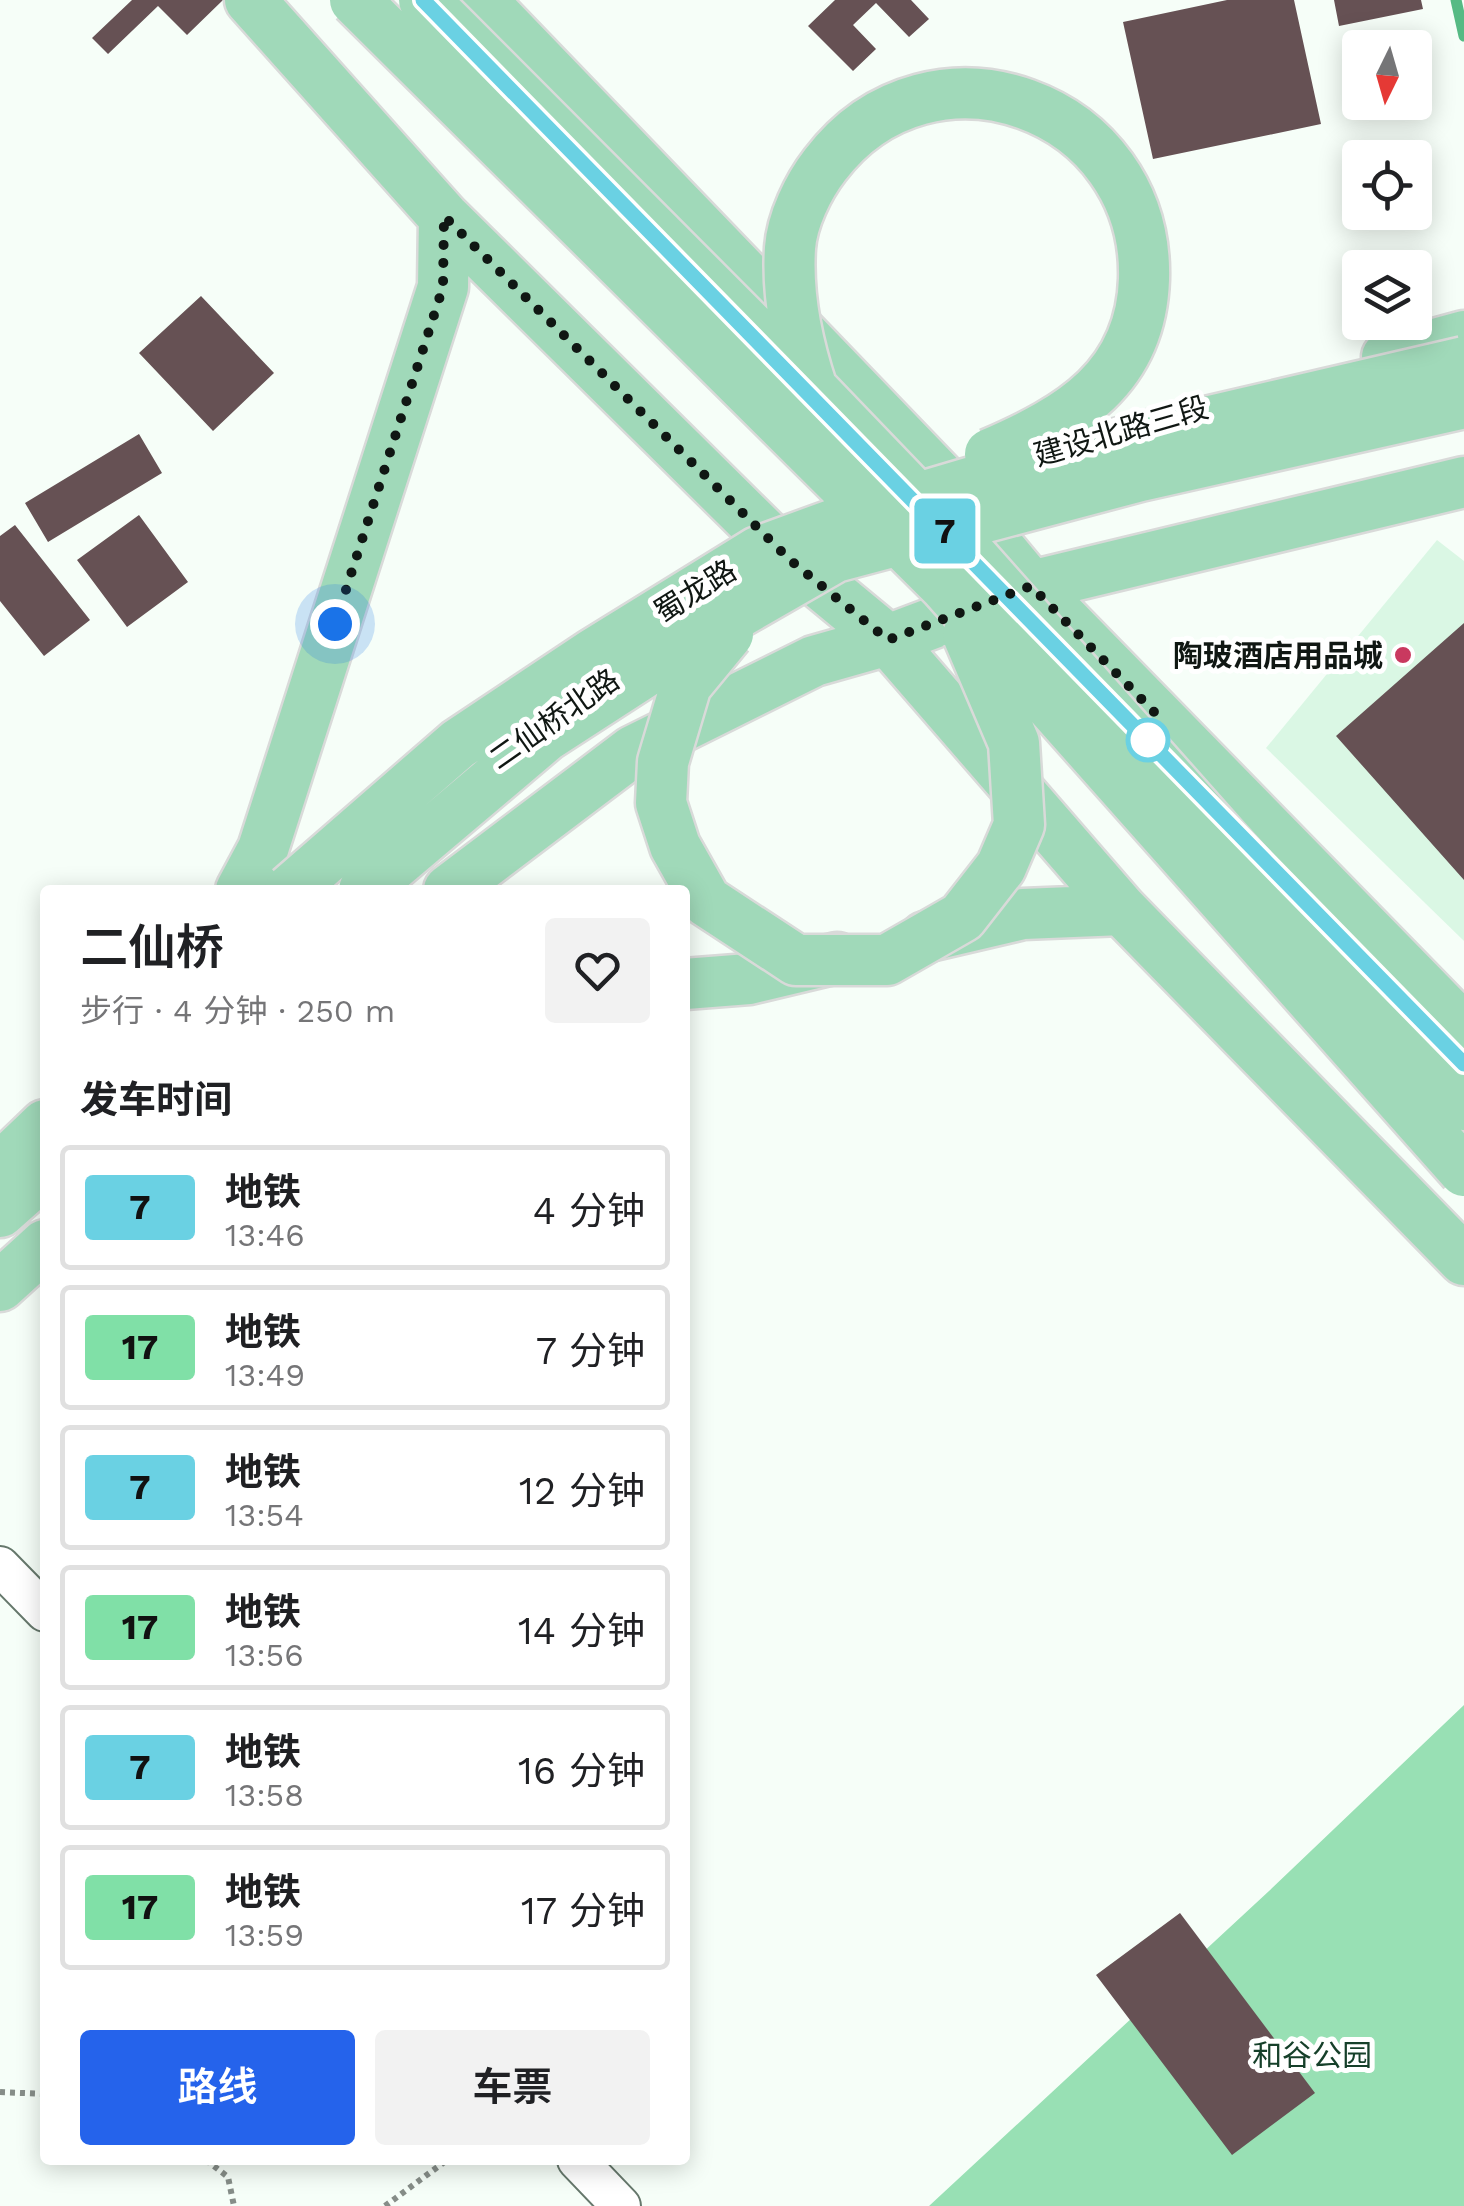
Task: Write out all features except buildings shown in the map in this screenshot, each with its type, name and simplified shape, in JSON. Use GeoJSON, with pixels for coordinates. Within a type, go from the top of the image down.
{"type":"FeatureCollection","features":[{"type":"Feature","properties":{"kind":"main road"},"geometry":{"type":"LineString","coordinates":[[250,0],[444,216],[790,560],[888,640],[1122,910],[1464,1260]]}},
{"type":"Feature","properties":{"kind":"main road"},"geometry":{"type":"LineString","coordinates":[[355,0],[944,585],[1464,1171]]}},
{"type":"Feature","properties":{"kind":"main road"},"geometry":{"type":"LineString","coordinates":[[424,0],[962,545],[1464,1105]]}},
{"type":"Feature","properties":{"kind":"main road"},"geometry":{"type":"LineString","coordinates":[[481,0],[943,480],[1031,586],[1464,1029]]}},
{"type":"Feature","properties":{"kind":"main road"},"geometry":{"type":"LineString","coordinates":[[812,389],[800,354],[792,306],[790,244],[809,186],[843,141],[890,110],[943,93],[999,95],[1052,113],[1097,148],[1129,193],[1145,247],[1143,303],[1125,356],[1086,404],[1033,436],[854,517]]}},
{"type":"Feature","properties":{"kind":"main road"},"geometry":{"type":"LineString","coordinates":[[244,885],[262,850],[443,287],[444,216]]}},
{"type":"Feature","properties":{"kind":"main road","name":"建设北路三段"},"geometry":{"type":"LineString","coordinates":[[790,560],[943,480],[1464,336]]}},
{"type":"Feature","properties":{"kind":"main road","name":"蜀龙路"},"geometry":{"type":"LineString","coordinates":[[296,885],[458,744],[593,654],[758,552],[854,517],[1150,435],[1464,362]]}},
{"type":"Feature","properties":{"kind":"main road","name":"蜀龙路"},"geometry":{"type":"LineString","coordinates":[[370,885],[546,736],[835,556],[1140,476],[1464,404]]}},
{"type":"Feature","properties":{"kind":"main road"},"geometry":{"type":"LineString","coordinates":[[455,885],[632,751],[814,661],[888,640],[1031,586],[1464,482]]}},
{"type":"Feature","properties":{"kind":"main road"},"geometry":{"type":"LineString","coordinates":[[918,533],[829,574],[726,635],[686,685],[663,762],[661,803],[675,846],[706,901],[796,960],[886,960],[962,917],[1000,867],[1019,825],[1014,743],[985,669],[944,585]]}},
{"type":"Feature","properties":{"kind":"main road","name":"二仙桥北路"},"geometry":{"type":"LineString","coordinates":[[332,885],[562,711],[790,560]]}},
{"type":"Feature","properties":{"kind":"main road"},"geometry":{"type":"LineString","coordinates":[[690,984],[748,979],[1023,914],[1122,910]]}},
{"type":"Feature","properties":{"kind":"main road"},"geometry":{"type":"LineString","coordinates":[[0,1134],[40,1105]]}},
{"type":"Feature","properties":{"kind":"main road"},"geometry":{"type":"LineString","coordinates":[[0,1168],[40,1130]]}},
{"type":"Feature","properties":{"kind":"main road"},"geometry":{"type":"LineString","coordinates":[[0,1212],[40,1176]]}},
{"type":"Feature","properties":{"kind":"main road"},"geometry":{"type":"LineString","coordinates":[[0,1286],[40,1250]]}},
{"type":"Feature","properties":{"kind":"street"},"geometry":{"type":"LineString","coordinates":[[0,1566],[40,1607]]}},
{"type":"Feature","properties":{"kind":"street"},"geometry":{"type":"LineString","coordinates":[[581,2165],[621,2206]]}},
{"type":"Feature","properties":{"kind":"path"},"geometry":{"type":"LineString","coordinates":[[0,2092],[40,2094]]}},
{"type":"Feature","properties":{"kind":"path"},"geometry":{"type":"LineString","coordinates":[[212,2165],[228,2178],[234,2206]]}},
{"type":"Feature","properties":{"kind":"path"},"geometry":{"type":"LineString","coordinates":[[385,2206],[439,2165]]}},
{"type":"Feature","properties":{"kind":"shaded area","name":"陶玻酒店用品城"},"geometry":{"type":"Polygon","coordinates":[[[1437,540],[1464,561],[1464,941],[1266,748],[1437,540]]]}},
{"type":"Feature","properties":{"kind":"green space","name":"和谷公园"},"geometry":{"type":"Polygon","coordinates":[[[1464,1705],[1464,2206],[929,2206],[1269,1891],[1464,1705]]]}},
{"type":"Feature","properties":{"kind":"waterway"},"geometry":{"type":"LineString","coordinates":[[1456,0],[1464,36]]}},
{"type":"Feature","properties":{"kind":"metro line","name":"7"},"geometry":{"type":"LineString","coordinates":[[423,0],[1464,1064]]}},
{"type":"Feature","properties":{"kind":"place","name":"陶玻酒店用品城"},"geometry":{"type":"Point","coordinates":[1403,655]}},
{"type":"Feature","properties":{"kind":"route"},"geometry":{"type":"LineString","coordinates":[[335,624],[443,287],[444,216],[790,560],[888,640],[1031,586],[1160,718],[1148,740]]}}]}
